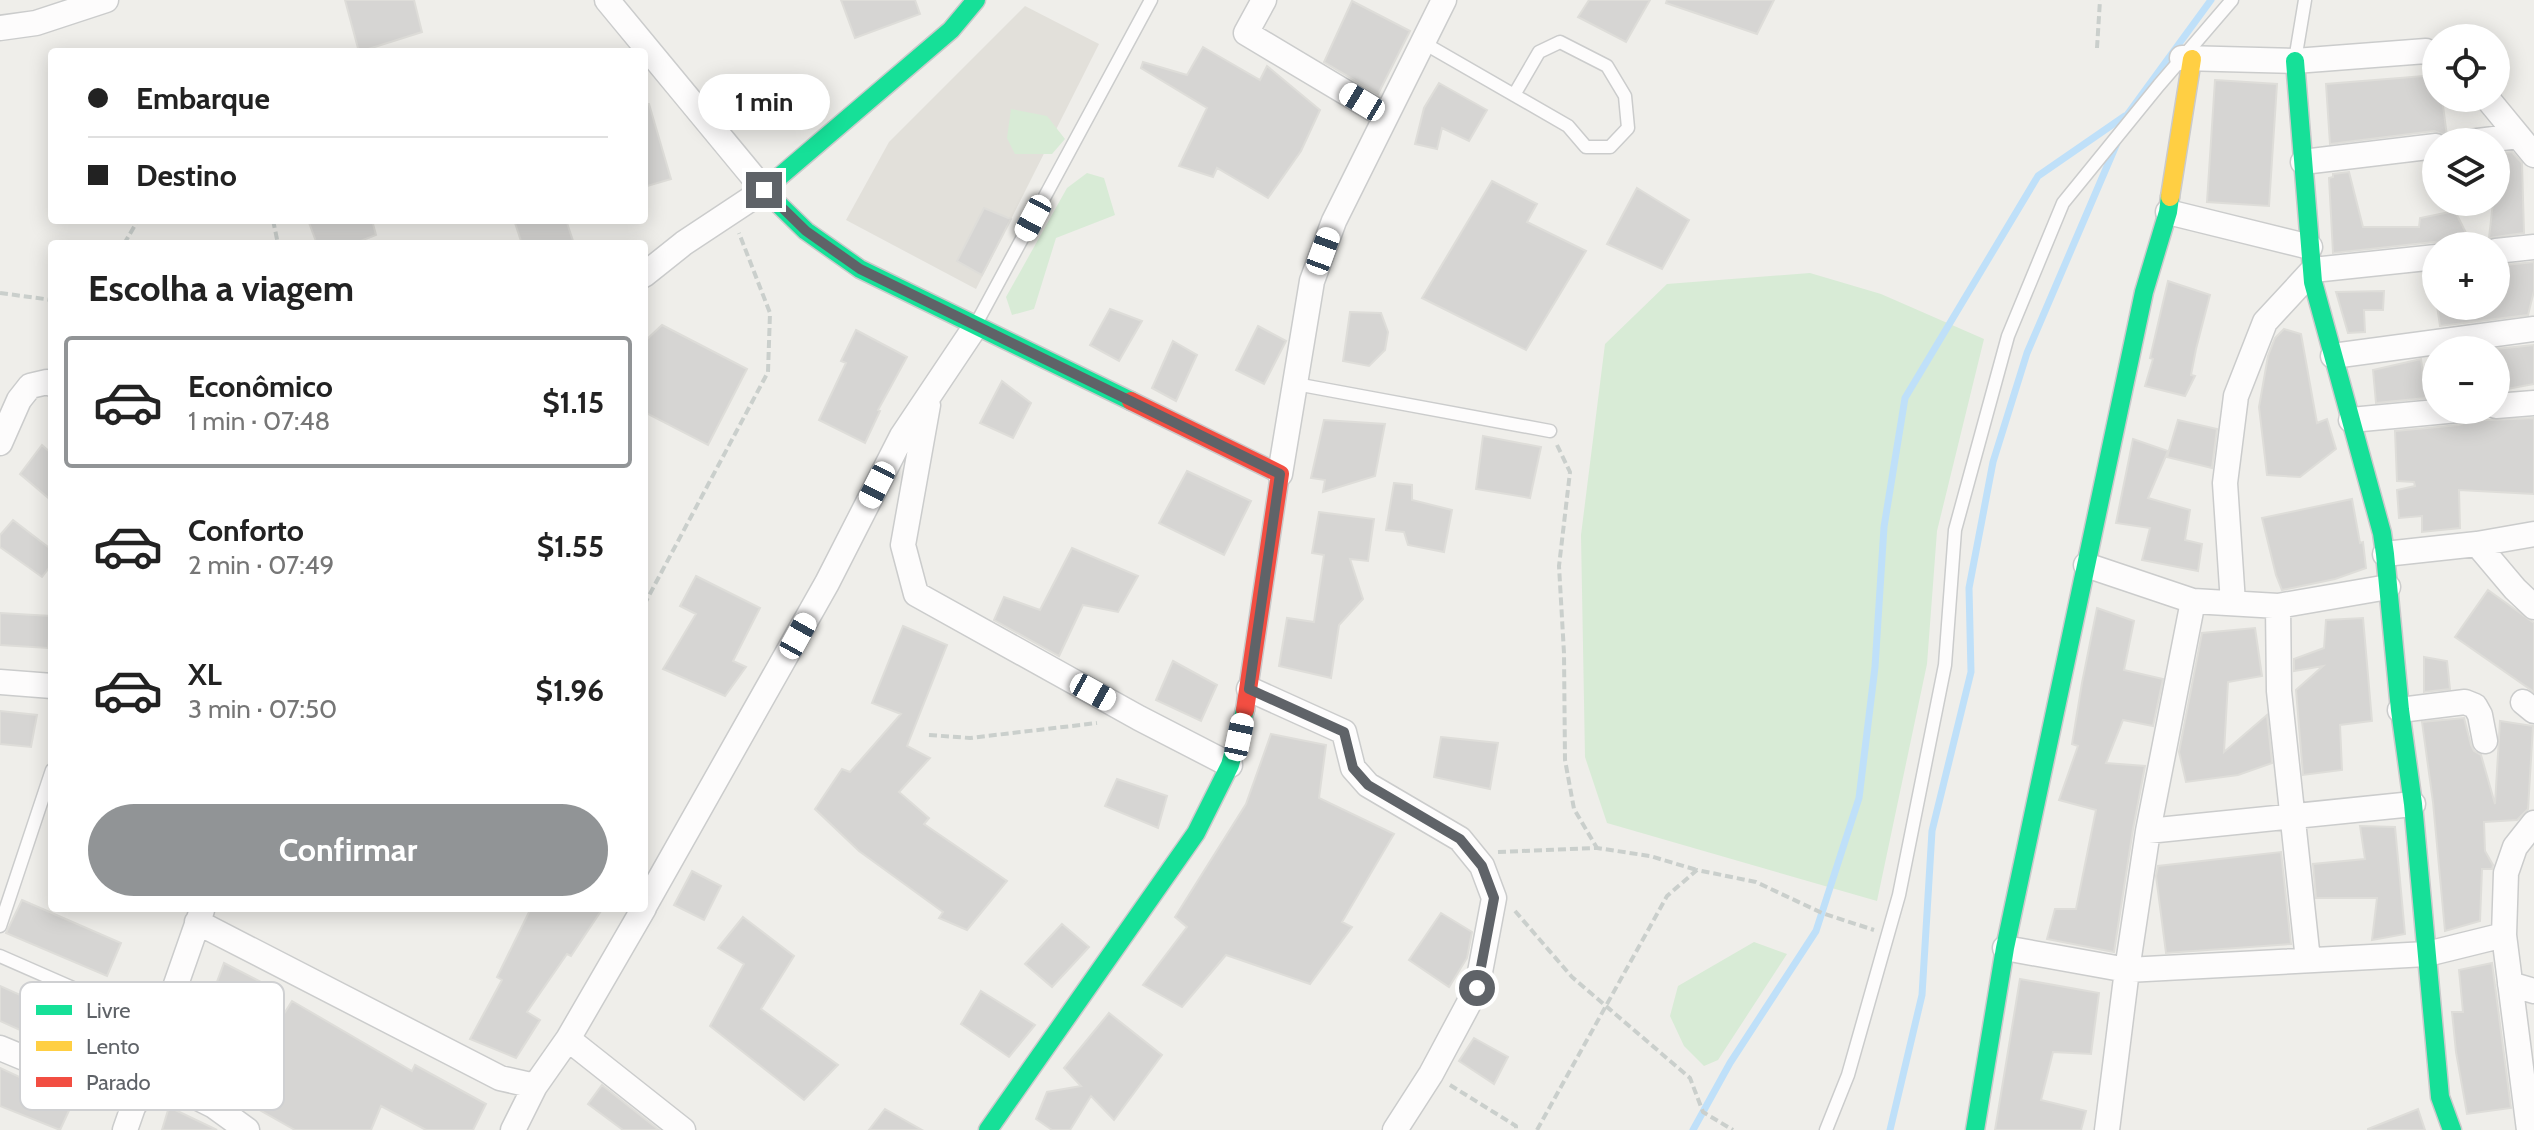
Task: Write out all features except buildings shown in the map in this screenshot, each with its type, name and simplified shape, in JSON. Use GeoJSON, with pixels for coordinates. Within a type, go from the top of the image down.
{"type":"FeatureCollection","features":[{"type":"Feature","properties":{"kind":"street"},"geometry":{"type":"LineString","coordinates":[[0,28],[36,23],[106,0]]}},
{"type":"Feature","properties":{"kind":"street"},"geometry":{"type":"LineString","coordinates":[[607,0],[647,48]]}},
{"type":"Feature","properties":{"kind":"street"},"geometry":{"type":"LineString","coordinates":[[648,272],[684,243],[764,190],[951,30],[976,0]]}},
{"type":"Feature","properties":{"kind":"street"},"geometry":{"type":"LineString","coordinates":[[1264,0],[1246,33],[1385,116]]}},
{"type":"Feature","properties":{"kind":"street"},"geometry":{"type":"LineString","coordinates":[[988,1130],[1196,833],[1230,765],[1249,689],[1312,281],[1334,221],[1441,1]]}},
{"type":"Feature","properties":{"kind":"street"},"geometry":{"type":"LineString","coordinates":[[648,50],[764,190],[806,231],[860,269],[1280,474]]}},
{"type":"Feature","properties":{"kind":"street"},"geometry":{"type":"LineString","coordinates":[[1975,1130],[2005,948],[2144,292],[2168,212],[2187,58],[2295,61],[2422,51]]}},
{"type":"Feature","properties":{"kind":"street"},"geometry":{"type":"LineString","coordinates":[[2295,61],[2313,282],[2382,533],[2413,804],[2440,1097],[2452,1130]]}},
{"type":"Feature","properties":{"kind":"street"},"geometry":{"type":"LineString","coordinates":[[2499,112],[2526,145]]}},
{"type":"Feature","properties":{"kind":"street"},"geometry":{"type":"LineString","coordinates":[[2303,162],[2422,148]]}},
{"type":"Feature","properties":{"kind":"street"},"geometry":{"type":"LineString","coordinates":[[2168,212],[2311,258],[2422,257]]}},
{"type":"Feature","properties":{"kind":"street"},"geometry":{"type":"LineString","coordinates":[[2510,250],[2534,247]]}},
{"type":"Feature","properties":{"kind":"street"},"geometry":{"type":"LineString","coordinates":[[2233,603],[2225,483],[2236,396],[2265,322],[2311,258]]}},
{"type":"Feature","properties":{"kind":"street"},"geometry":{"type":"LineString","coordinates":[[648,901],[827,583],[902,436],[975,327]]}},
{"type":"Feature","properties":{"kind":"street"},"geometry":{"type":"LineString","coordinates":[[2333,356],[2534,329]]}},
{"type":"Feature","properties":{"kind":"street"},"geometry":{"type":"LineString","coordinates":[[0,443],[19,400],[30,386],[48,382]]}},
{"type":"Feature","properties":{"kind":"street"},"geometry":{"type":"LineString","coordinates":[[930,395],[903,545],[916,594],[1230,765]]}},
{"type":"Feature","properties":{"kind":"street"},"geometry":{"type":"LineString","coordinates":[[2510,405],[2534,403]]}},
{"type":"Feature","properties":{"kind":"street"},"geometry":{"type":"LineString","coordinates":[[2351,420],[2422,413]]}},
{"type":"Feature","properties":{"kind":"street"},"geometry":{"type":"LineString","coordinates":[[2385,554],[2534,534]]}},
{"type":"Feature","properties":{"kind":"street"},"geometry":{"type":"LineString","coordinates":[[2477,544],[2534,607]]}},
{"type":"Feature","properties":{"kind":"street"},"geometry":{"type":"LineString","coordinates":[[2086,565],[2193,601],[2278,606],[2388,587]]}},
{"type":"Feature","properties":{"kind":"street"},"geometry":{"type":"LineString","coordinates":[[2107,1130],[2148,831],[2193,601]]}},
{"type":"Feature","properties":{"kind":"street"},"geometry":{"type":"LineString","coordinates":[[2278,606],[2279,691],[2308,960]]}},
{"type":"Feature","properties":{"kind":"street"},"geometry":{"type":"LineString","coordinates":[[0,682],[48,686]]}},
{"type":"Feature","properties":{"kind":"street"},"geometry":{"type":"LineString","coordinates":[[1249,689],[1344,732],[1353,768],[1368,785],[1460,839],[1482,866],[1490,885],[1494,898],[1477,988],[1431,1074],[1395,1130]]}},
{"type":"Feature","properties":{"kind":"street"},"geometry":{"type":"LineString","coordinates":[[2400,710],[2465,702],[2475,706],[2480,715],[2485,741]]}},
{"type":"Feature","properties":{"kind":"street"},"geometry":{"type":"LineString","coordinates":[[2148,831],[2413,804]]}},
{"type":"Feature","properties":{"kind":"street"},"geometry":{"type":"LineString","coordinates":[[2529,1130],[2504,935],[2506,873],[2515,847],[2534,823]]}},
{"type":"Feature","properties":{"kind":"street"},"geometry":{"type":"LineString","coordinates":[[513,1130],[535,1086],[568,1039],[642,912]]}},
{"type":"Feature","properties":{"kind":"street"},"geometry":{"type":"LineString","coordinates":[[177,982],[200,915],[500,1078],[535,1086]]}},
{"type":"Feature","properties":{"kind":"street"},"geometry":{"type":"LineString","coordinates":[[2005,948],[2127,970],[2427,954],[2504,935]]}},
{"type":"Feature","properties":{"kind":"street"},"geometry":{"type":"LineString","coordinates":[[2510,984],[2534,991]]}},
{"type":"Feature","properties":{"kind":"street"},"geometry":{"type":"LineString","coordinates":[[568,1039],[683,1130]]}},
{"type":"Feature","properties":{"kind":"street"},"geometry":{"type":"LineString","coordinates":[[0,1048],[20,1056]]}},
{"type":"Feature","properties":{"kind":"street"},"geometry":{"type":"LineString","coordinates":[[125,1130],[133,1110]]}},
{"type":"Feature","properties":{"kind":"street"},"geometry":{"type":"LineString","coordinates":[[220,1110],[247,1130]]}},
{"type":"Feature","properties":{"kind":"lane"},"geometry":{"type":"LineString","coordinates":[[975,327],[1151,0]]}},
{"type":"Feature","properties":{"kind":"lane"},"geometry":{"type":"LineString","coordinates":[[1826,1130],[1848,1075],[1899,895],[1945,665],[1955,530],[2008,336],[2063,203],[2187,58],[2232,0]]}},
{"type":"Feature","properties":{"kind":"lane"},"geometry":{"type":"LineString","coordinates":[[2295,61],[2305,0]]}},
{"type":"Feature","properties":{"kind":"lane"},"geometry":{"type":"LineString","coordinates":[[1422,42],[1514,95],[1568,126],[1586,147],[1610,147],[1628,128],[1625,96],[1607,66],[1560,42],[1539,52],[1514,95]]}},
{"type":"Feature","properties":{"kind":"lane"},"geometry":{"type":"LineString","coordinates":[[1296,384],[1550,431]]}},
{"type":"Feature","properties":{"kind":"lane"},"geometry":{"type":"LineString","coordinates":[[0,926],[48,782]]}},
{"type":"Feature","properties":{"kind":"lane"},"geometry":{"type":"LineString","coordinates":[[0,956],[59,982]]}},
{"type":"Feature","properties":{"kind":"path"},"geometry":{"type":"LineString","coordinates":[[2097,48],[2100,0]]}},
{"type":"Feature","properties":{"kind":"path"},"geometry":{"type":"LineString","coordinates":[[648,597],[768,372],[770,313],[731,212]]}},
{"type":"Feature","properties":{"kind":"path"},"geometry":{"type":"LineString","coordinates":[[0,293],[48,299]]}},
{"type":"Feature","properties":{"kind":"path"},"geometry":{"type":"LineString","coordinates":[[1550,431],[1570,472],[1559,566],[1565,760],[1574,809],[1597,848]]}},
{"type":"Feature","properties":{"kind":"path"},"geometry":{"type":"LineString","coordinates":[[929,735],[970,738],[1139,718]]}},
{"type":"Feature","properties":{"kind":"path"},"geometry":{"type":"LineString","coordinates":[[1467,847],[1502,852],[1597,848],[1650,856],[1697,870],[1756,882],[1822,913],[1888,934]]}},
{"type":"Feature","properties":{"kind":"path"},"geometry":{"type":"LineString","coordinates":[[1537,1130],[1667,896],[1697,870]]}},
{"type":"Feature","properties":{"kind":"path"},"geometry":{"type":"LineString","coordinates":[[1490,885],[1572,977],[1690,1078],[1703,1112],[1733,1130]]}},
{"type":"Feature","properties":{"kind":"path"},"geometry":{"type":"LineString","coordinates":[[1431,1074],[1516,1126],[1516,1130]]}},
{"type":"Feature","properties":{"kind":"shaded area"},"geometry":{"type":"Polygon","coordinates":[[[1025,6],[1099,44],[976,289],[846,220],[889,142],[1025,6]]]}},
{"type":"Feature","properties":{"kind":"green space"},"geometry":{"type":"Polygon","coordinates":[[[1011,109],[1047,116],[1065,139],[1052,154],[1015,154],[1007,138],[1011,109]]]}},
{"type":"Feature","properties":{"kind":"green space"},"geometry":{"type":"Polygon","coordinates":[[[1087,173],[1104,178],[1115,215],[1056,238],[1034,309],[1012,315],[1006,297],[1067,188],[1087,173]]]}},
{"type":"Feature","properties":{"kind":"green space"},"geometry":{"type":"Polygon","coordinates":[[[1810,273],[1881,294],[1984,339],[1937,531],[1927,664],[1877,901],[1607,823],[1585,757],[1581,535],[1605,344],[1667,284],[1810,273]]]}},
{"type":"Feature","properties":{"kind":"green space"},"geometry":{"type":"Polygon","coordinates":[[[1754,942],[1787,954],[1718,1060],[1704,1066],[1684,1046],[1670,1016],[1678,986],[1754,942]]]}},
{"type":"Feature","properties":{"kind":"waterway"},"geometry":{"type":"LineString","coordinates":[[2124,124],[2127,115],[2211,0]]}},
{"type":"Feature","properties":{"kind":"waterway"},"geometry":{"type":"LineString","coordinates":[[1693,1130],[1730,1063],[1816,931],[1859,798],[1875,667],[1884,527],[1905,398],[2038,176],[2125,116]]}},
{"type":"Feature","properties":{"kind":"waterway"},"geometry":{"type":"LineString","coordinates":[[1890,1130],[1922,995],[1932,831],[1971,672],[1969,588],[1993,462],[2027,353],[2117,143]]}},
{"type":"Feature","properties":{"kind":"traffic: fast"},"geometry":{"type":"LineString","coordinates":[[976,0],[951,30],[764,190],[806,231],[860,269],[1131,401]]}},
{"type":"Feature","properties":{"kind":"traffic: fast"},"geometry":{"type":"LineString","coordinates":[[2295,61],[2313,282],[2382,533],[2413,804],[2440,1097],[2452,1130]]}},
{"type":"Feature","properties":{"kind":"traffic: fast"},"geometry":{"type":"LineString","coordinates":[[1975,1130],[2005,948],[2144,292],[2170,197]]}},
{"type":"Feature","properties":{"kind":"traffic: fast"},"geometry":{"type":"LineString","coordinates":[[988,1130],[1196,833],[1230,765],[1245,710]]}},
{"type":"Feature","properties":{"kind":"traffic: slow"},"geometry":{"type":"LineString","coordinates":[[2170,197],[2192,59]]}},
{"type":"Feature","properties":{"kind":"traffic: jam"},"geometry":{"type":"LineString","coordinates":[[1131,401],[1280,474],[1245,710]]}},
{"type":"Feature","properties":{"kind":"route"},"geometry":{"type":"LineString","coordinates":[[764,190],[806,231],[860,269],[1280,474],[1249,689],[1344,732],[1353,768],[1368,785],[1460,839],[1482,866],[1494,898],[1477,988]]}}]}
